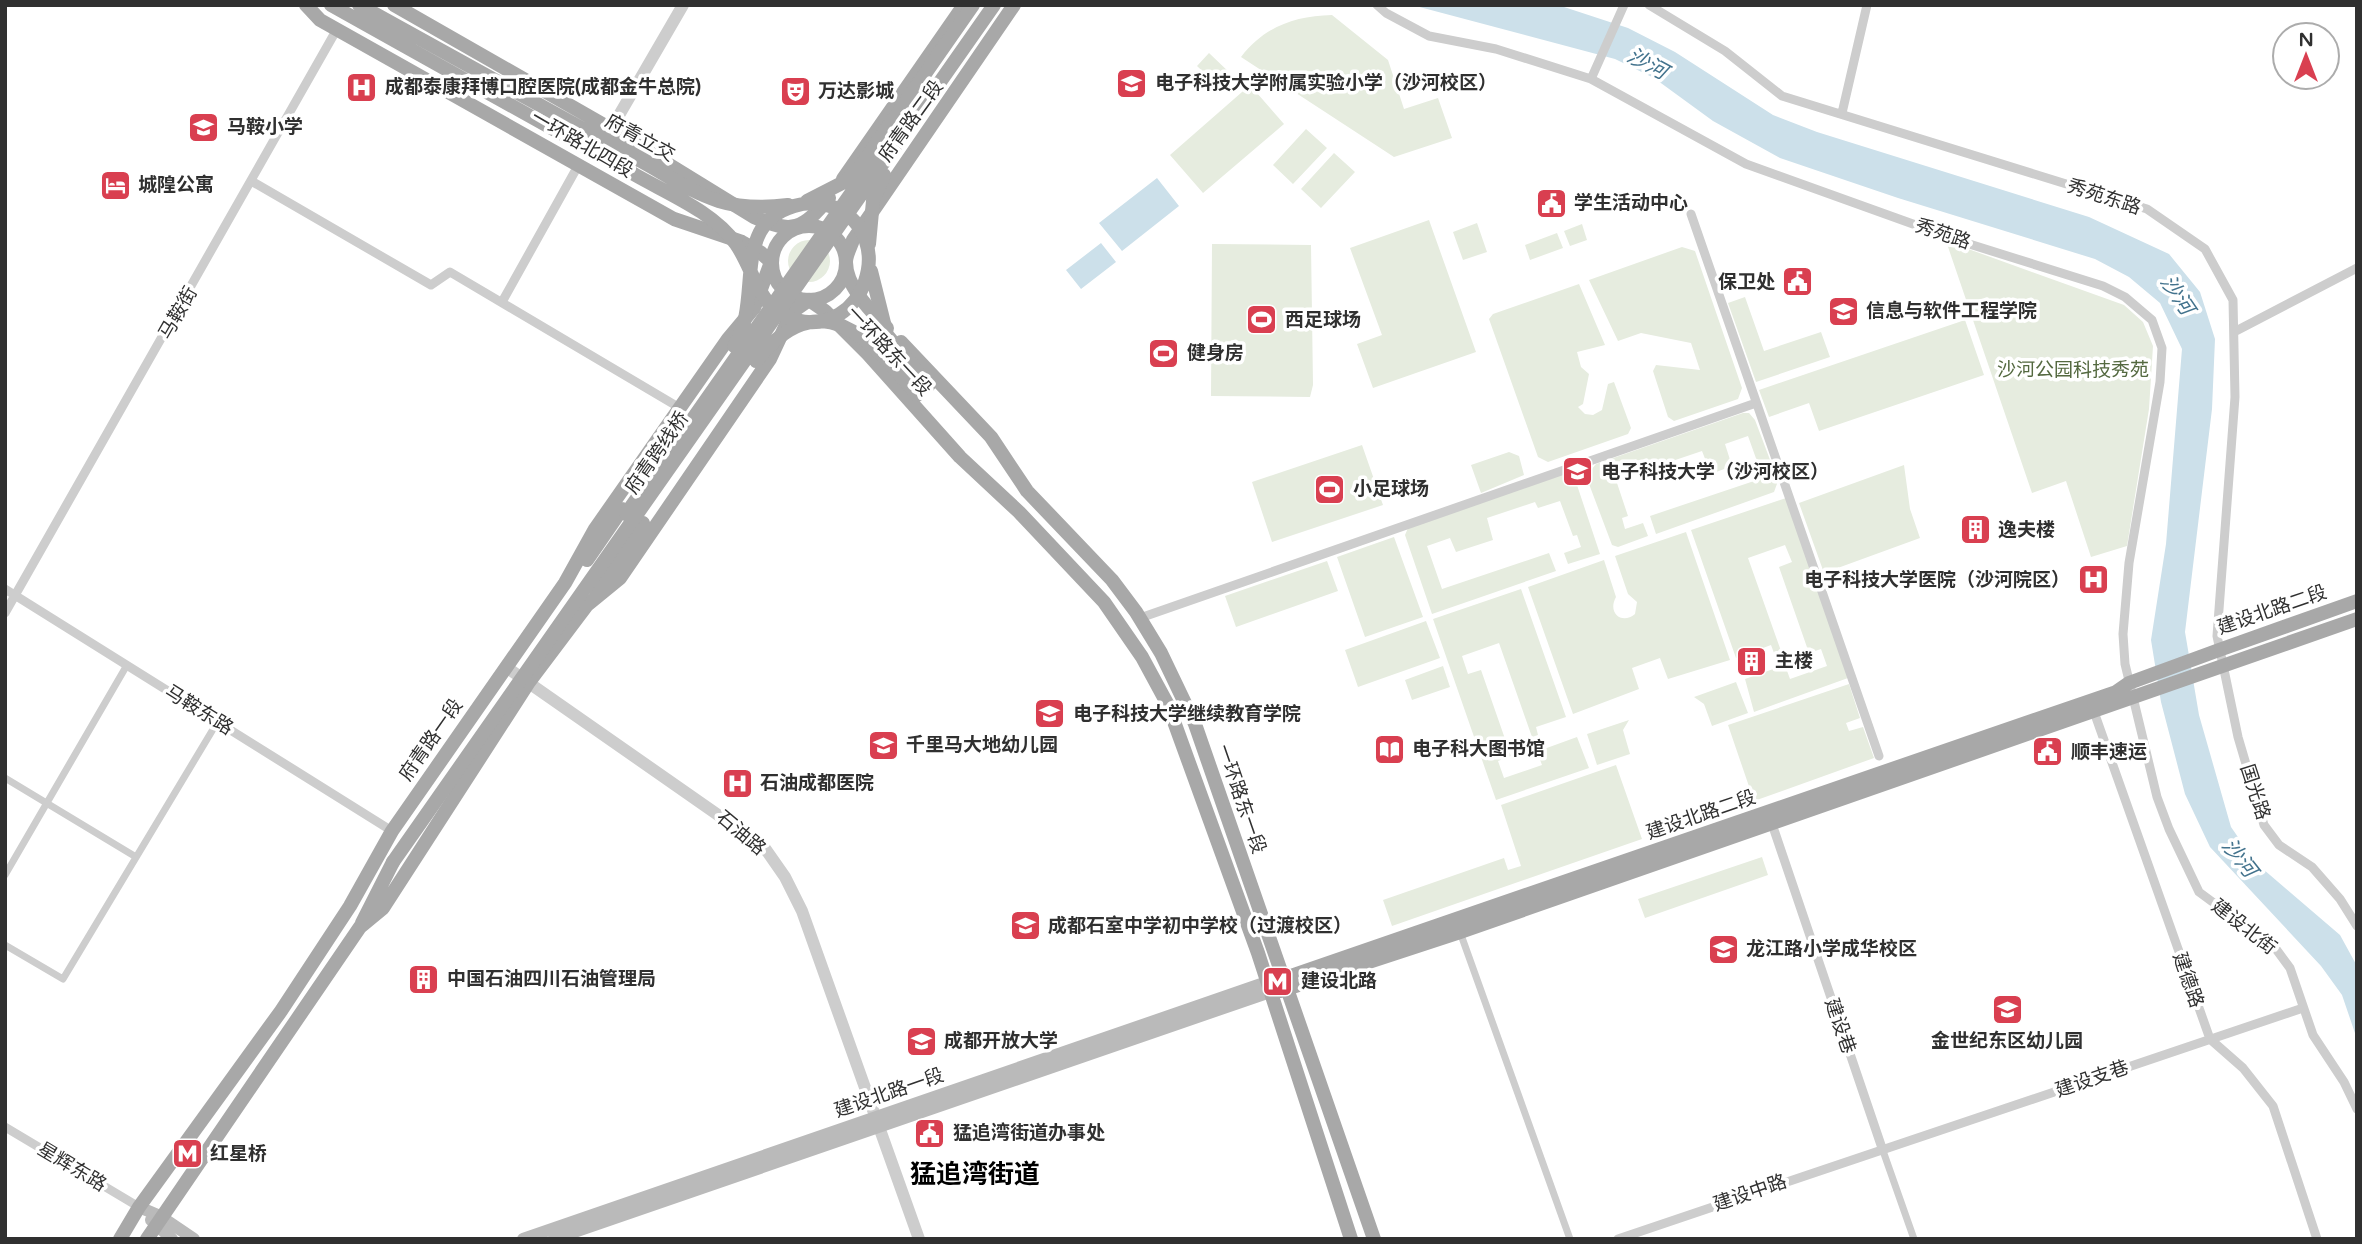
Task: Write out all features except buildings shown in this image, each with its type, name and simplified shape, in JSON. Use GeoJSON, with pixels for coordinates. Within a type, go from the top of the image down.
{"type":"FeatureCollection","features":[{"type":"Feature","properties":{"kind":"main road","name":"一环路北四段"},"geometry":{"type":"LineString","coordinates":[[306,5],[320,20],[674,219],[743,242],[760,251],[771,262]]}},
{"type":"Feature","properties":{"kind":"main road","name":"府青立交"},"geometry":{"type":"LineString","coordinates":[[331,5],[632,173],[725,230],[767,304],[797,321],[845,325],[880,350],[1019,512]]}},
{"type":"Feature","properties":{"kind":"main road","name":"府青立交"},"geometry":{"type":"LineString","coordinates":[[359,5],[712,201],[734,207],[766,208],[802,203],[836,208],[850,218],[868,247],[870,265],[867,282],[853,303],[832,318],[791,328],[776,337],[757,359],[587,605]]}},
{"type":"Feature","properties":{"kind":"main road","name":"一环路北四段"},"geometry":{"type":"LineString","coordinates":[[394,5],[611,129],[754,218],[779,228],[799,227]]}},
{"type":"Feature","properties":{"kind":"main road","name":"府青路二段"},"geometry":{"type":"LineString","coordinates":[[799,227],[814,216],[833,193],[964,5]]}},
{"type":"Feature","properties":{"kind":"main road","name":"府青立交"},"geometry":{"type":"LineString","coordinates":[[565,583],[586,562],[738,341],[746,319],[751,253],[762,228],[784,209],[846,181],[860,167],[973,5]]}},
{"type":"Feature","properties":{"kind":"main road","name":"府青跨线桥"},"geometry":{"type":"LineString","coordinates":[[360,928],[390,859],[983,5]]}},
{"type":"Feature","properties":{"kind":"main road"},"geometry":{"type":"LineString","coordinates":[[1005,5],[995,12],[884,175],[873,201],[869,233],[870,265],[887,335],[929,385],[1027,491]]}},
{"type":"Feature","properties":{"kind":"main road","name":"府青路二段"},"geometry":{"type":"LineString","coordinates":[[846,262],[853,240],[864,220],[1014,5]]}},
{"type":"Feature","properties":{"kind":"main road","name":"府青跨线桥"},"geometry":{"type":"LineString","coordinates":[[350,906],[390,859],[995,12]]}},
{"type":"Feature","properties":{"kind":"main road"},"geometry":{"type":"LineString","coordinates":[[148,1239],[158,1220],[360,928],[383,908],[530,682],[587,605],[620,578],[771,359],[792,312],[808,300],[831,293],[844,274],[846,262],[839,241],[821,228],[799,227],[779,240],[771,262],[773,274],[786,293],[808,300]]}},
{"type":"Feature","properties":{"kind":"main road","name":"府青路一段"},"geometry":{"type":"LineString","coordinates":[[120,1239],[139,1207],[281,1011],[350,906],[392,831],[565,583],[595,529],[728,339],[754,308],[771,262]]}},
{"type":"Feature","properties":{"kind":"main road","name":"一环路东一段"},"geometry":{"type":"LineString","coordinates":[[846,262],[862,301],[990,437],[1027,491],[1112,580],[1161,653],[1195,724],[1374,1239]]}},
{"type":"Feature","properties":{"kind":"main road","name":"一环路东一段"},"geometry":{"type":"LineString","coordinates":[[808,300],[825,311],[960,457],[1019,512],[1104,602],[1142,657],[1168,705],[1250,931],[1351,1239]]}},
{"type":"Feature","properties":{"kind":"main road","name":"建设北路二段"},"geometry":{"type":"LineString","coordinates":[[2092,707],[2129,683],[2357,601]]}},
{"type":"Feature","properties":{"kind":"main road","name":"建设北路二段"},"geometry":{"type":"LineString","coordinates":[[1286,985],[2092,707],[2133,700],[2357,619]]}},
{"type":"Feature","properties":{"kind":"main road","name":"建设北路二段"},"geometry":{"type":"LineString","coordinates":[[1269,987],[1286,985],[1460,932],[1770,818]]}},
{"type":"Feature","properties":{"kind":"main road"},"geometry":{"type":"LineString","coordinates":[[1250,931],[1265,926]]}},
{"type":"Feature","properties":{"kind":"main road","name":"建设北路一段"},"geometry":{"type":"LineString","coordinates":[[554,1239],[1269,987]]}},
{"type":"Feature","properties":{"kind":"main road","name":"建设北路一段"},"geometry":{"type":"LineString","coordinates":[[523,1239],[878,1124]]}},
{"type":"Feature","properties":{"kind":"main road"},"geometry":{"type":"LineString","coordinates":[[139,1207],[194,1239]]}},
{"type":"Feature","properties":{"kind":"main road"},"geometry":{"type":"LineString","coordinates":[[158,1220],[172,1239]]}},
{"type":"Feature","properties":{"kind":"street"},"geometry":{"type":"LineString","coordinates":[[611,129],[683,5]]}},
{"type":"Feature","properties":{"kind":"street","name":"秀苑路"},"geometry":{"type":"LineString","coordinates":[[1377,5],[1386,13],[1429,36],[1496,50],[1591,79],[1746,163],[1964,242],[2103,286],[2125,296],[2152,320],[2162,348],[2161,360],[2123,603],[2124,650],[2133,700]]}},
{"type":"Feature","properties":{"kind":"street"},"geometry":{"type":"LineString","coordinates":[[1591,79],[1624,5]]}},
{"type":"Feature","properties":{"kind":"street","name":"秀苑东路"},"geometry":{"type":"LineString","coordinates":[[1648,5],[1725,51],[1782,96],[2147,209],[2205,249],[2233,300],[2235,397],[2217,636],[2222,666]]}},
{"type":"Feature","properties":{"kind":"street"},"geometry":{"type":"LineString","coordinates":[[1842,113],[1867,5]]}},
{"type":"Feature","properties":{"kind":"street","name":"马鞍街"},"geometry":{"type":"LineString","coordinates":[[5,613],[253,182],[337,29]]}},
{"type":"Feature","properties":{"kind":"street"},"geometry":{"type":"LineString","coordinates":[[502,302],[579,164]]}},
{"type":"Feature","properties":{"kind":"street"},"geometry":{"type":"LineString","coordinates":[[253,182],[431,285],[450,272],[680,408]]}},
{"type":"Feature","properties":{"kind":"street"},"geometry":{"type":"LineString","coordinates":[[1691,214],[1879,756]]}},
{"type":"Feature","properties":{"kind":"street"},"geometry":{"type":"LineString","coordinates":[[2234,332],[2357,268]]}},
{"type":"Feature","properties":{"kind":"street"},"geometry":{"type":"LineString","coordinates":[[1140,618],[1756,402]]}},
{"type":"Feature","properties":{"kind":"street","name":"马鞍东路"},"geometry":{"type":"LineString","coordinates":[[5,589],[392,831]]}},
{"type":"Feature","properties":{"kind":"street"},"geometry":{"type":"LineString","coordinates":[[5,875],[127,665]]}},
{"type":"Feature","properties":{"kind":"street","name":"国光路"},"geometry":{"type":"LineString","coordinates":[[2222,666],[2238,737],[2264,825],[2279,845],[2312,867],[2340,899],[2357,926]]}},
{"type":"Feature","properties":{"kind":"street","name":"石油路"},"geometry":{"type":"LineString","coordinates":[[506,667],[764,847],[785,877],[802,911],[919,1239]]}},
{"type":"Feature","properties":{"kind":"street","name":"建设北街"},"geometry":{"type":"LineString","coordinates":[[2133,700],[2157,797],[2199,892],[2276,949],[2294,978],[2313,1035],[2344,1082],[2357,1109]]}},
{"type":"Feature","properties":{"kind":"street","name":"建德路"},"geometry":{"type":"LineString","coordinates":[[2092,707],[2210,1039],[2243,1068],[2273,1106],[2317,1239]]}},
{"type":"Feature","properties":{"kind":"street"},"geometry":{"type":"LineString","coordinates":[[5,944],[63,979],[218,721]]}},
{"type":"Feature","properties":{"kind":"street"},"geometry":{"type":"LineString","coordinates":[[5,778],[136,857]]}},
{"type":"Feature","properties":{"kind":"street","name":"建设巷"},"geometry":{"type":"LineString","coordinates":[[1770,818],[1914,1239]]}},
{"type":"Feature","properties":{"kind":"street"},"geometry":{"type":"LineString","coordinates":[[1460,932],[1570,1239]]}},
{"type":"Feature","properties":{"kind":"street","name":"建设支巷"},"geometry":{"type":"LineString","coordinates":[[1882,1148],[2303,1008]]}},
{"type":"Feature","properties":{"kind":"street","name":"星辉东路"},"geometry":{"type":"LineString","coordinates":[[5,1127],[139,1207]]}},
{"type":"Feature","properties":{"kind":"street","name":"建设中路"},"geometry":{"type":"LineString","coordinates":[[1618,1239],[1882,1148]]}},
{"type":"Feature","properties":{"kind":"green space"},"geometry":{"type":"Polygon","coordinates":[[[1332,15],[1388,60],[1404,109],[1438,98],[1452,138],[1394,157],[1241,57],[1260,38],[1281,25],[1305,18],[1332,15]]]}},
{"type":"Feature","properties":{"kind":"green space"},"geometry":{"type":"Polygon","coordinates":[[[1209,53],[1231,74],[1219,87],[1197,66],[1209,53]]]}},
{"type":"Feature","properties":{"kind":"green space"},"geometry":{"type":"Polygon","coordinates":[[[1250,85],[1284,124],[1203,193],[1170,155],[1250,85]]]}},
{"type":"Feature","properties":{"kind":"green space"},"geometry":{"type":"Polygon","coordinates":[[[1306,129],[1327,148],[1293,184],[1273,165],[1306,129]]]}},
{"type":"Feature","properties":{"kind":"green space"},"geometry":{"type":"Polygon","coordinates":[[[1334,153],[1355,172],[1321,208],[1301,189],[1334,153]]]}},
{"type":"Feature","properties":{"kind":"green space"},"geometry":{"type":"Polygon","coordinates":[[[1429,220],[1476,352],[1373,388],[1357,344],[1382,335],[1350,248],[1429,220]]]}},
{"type":"Feature","properties":{"kind":"green space"},"geometry":{"type":"Polygon","coordinates":[[[1477,223],[1487,252],[1463,260],[1453,232],[1477,223]]]}},
{"type":"Feature","properties":{"kind":"green space"},"geometry":{"type":"Polygon","coordinates":[[[1582,224],[1587,240],[1570,246],[1564,231],[1582,224]]]}},
{"type":"Feature","properties":{"kind":"green space"},"geometry":{"type":"Polygon","coordinates":[[[1557,233],[1563,248],[1530,260],[1525,245],[1557,233]]]}},
{"type":"Feature","properties":{"kind":"green space"},"geometry":{"type":"Polygon","coordinates":[[[809,240],[824,246],[830,261],[824,276],[809,282],[794,276],[788,261],[794,246],[809,240]]]}},
{"type":"Feature","properties":{"kind":"green space","name":"沙河公园科技秀苑"},"geometry":{"type":"Polygon","coordinates":[[[1946,241],[2124,305],[2143,322],[2153,346],[2149,409],[2127,546],[2091,557],[2066,481],[2032,493],[1946,241]]]}},
{"type":"Feature","properties":{"kind":"green space","name":"西足球场"},"geometry":{"type":"Polygon","coordinates":[[[1212,244],[1311,245],[1313,385],[1310,397],[1211,396],[1212,244]]]}},
{"type":"Feature","properties":{"kind":"green space"},"geometry":{"type":"Polygon","coordinates":[[[1682,247],[1695,251],[1742,388],[1738,399],[1674,421],[1668,417],[1653,371],[1656,365],[1700,370],[1691,343],[1641,333],[1618,341],[1589,280],[1682,247]]]}},
{"type":"Feature","properties":{"kind":"green space"},"geometry":{"type":"Polygon","coordinates":[[[1579,284],[1605,345],[1577,352],[1581,367],[1589,374],[1583,404],[1578,407],[1585,414],[1593,415],[1602,410],[1608,384],[1614,382],[1631,428],[1628,434],[1548,462],[1538,457],[1489,319],[1493,314],[1579,284]]]}},
{"type":"Feature","properties":{"kind":"green space"},"geometry":{"type":"Polygon","coordinates":[[[1745,297],[1764,351],[1821,332],[1830,357],[1756,382],[1728,303],[1745,297]]]}},
{"type":"Feature","properties":{"kind":"green space"},"geometry":{"type":"Polygon","coordinates":[[[1965,320],[1984,375],[1819,431],[1809,403],[1769,417],[1759,390],[1965,320]]]}},
{"type":"Feature","properties":{"kind":"green space"},"geometry":{"type":"Polygon","coordinates":[[[1749,413],[1755,420],[1778,481],[1774,492],[1656,534],[1650,516],[1763,478],[1748,436],[1725,444],[1732,466],[1711,474],[1702,451],[1616,480],[1628,516],[1622,518],[1625,529],[1643,523],[1648,536],[1618,547],[1612,545],[1586,476],[1596,464],[1749,413]]]}},
{"type":"Feature","properties":{"kind":"green space"},"geometry":{"type":"Polygon","coordinates":[[[1362,445],[1383,505],[1272,542],[1252,482],[1362,445]]]}},
{"type":"Feature","properties":{"kind":"green space"},"geometry":{"type":"Polygon","coordinates":[[[1509,452],[1519,456],[1524,475],[1481,493],[1471,465],[1509,452]]]}},
{"type":"Feature","properties":{"kind":"green space"},"geometry":{"type":"Polygon","coordinates":[[[1904,465],[1910,509],[1920,538],[1824,573],[1799,503],[1904,465]]]}},
{"type":"Feature","properties":{"kind":"green space"},"geometry":{"type":"Polygon","coordinates":[[[1564,474],[1576,482],[1600,554],[1568,564],[1564,553],[1581,547],[1577,535],[1573,536],[1560,501],[1538,508],[1535,502],[1487,518],[1493,540],[1456,552],[1450,538],[1427,546],[1442,589],[1549,553],[1556,571],[1432,614],[1405,535],[1408,528],[1564,474]]]}},
{"type":"Feature","properties":{"kind":"green space"},"geometry":{"type":"Polygon","coordinates":[[[1786,498],[1848,678],[1754,712],[1745,679],[1779,667],[1776,659],[1782,657],[1790,679],[1827,666],[1821,649],[1809,653],[1779,567],[1792,562],[1785,545],[1748,558],[1781,651],[1774,653],[1771,645],[1736,658],[1691,530],[1786,498]]]}},
{"type":"Feature","properties":{"kind":"green space"},"geometry":{"type":"Polygon","coordinates":[[[1686,532],[1730,660],[1668,679],[1660,658],[1632,668],[1639,689],[1573,714],[1528,587],[1604,560],[1616,597],[1613,608],[1617,616],[1630,617],[1635,614],[1637,602],[1628,594],[1615,556],[1686,532]]]}},
{"type":"Feature","properties":{"kind":"green space"},"geometry":{"type":"Polygon","coordinates":[[[1394,537],[1423,617],[1365,637],[1337,557],[1394,537]]]}},
{"type":"Feature","properties":{"kind":"green space"},"geometry":{"type":"Polygon","coordinates":[[[1327,561],[1338,591],[1236,627],[1225,596],[1327,561]]]}},
{"type":"Feature","properties":{"kind":"green space"},"geometry":{"type":"Polygon","coordinates":[[[1521,589],[1566,717],[1536,727],[1538,735],[1532,737],[1499,643],[1462,656],[1468,674],[1481,670],[1511,756],[1498,761],[1504,778],[1542,765],[1534,743],[1540,740],[1544,749],[1577,737],[1589,768],[1496,800],[1433,619],[1521,589]]]}},
{"type":"Feature","properties":{"kind":"green space"},"geometry":{"type":"Polygon","coordinates":[[[1426,621],[1440,658],[1358,687],[1345,650],[1426,621]]]}},
{"type":"Feature","properties":{"kind":"green space"},"geometry":{"type":"Polygon","coordinates":[[[1443,666],[1450,687],[1412,700],[1405,680],[1443,666]]]}},
{"type":"Feature","properties":{"kind":"green space"},"geometry":{"type":"Polygon","coordinates":[[[1736,682],[1748,713],[1712,726],[1704,704],[1694,697],[1736,682]]]}},
{"type":"Feature","properties":{"kind":"green space"},"geometry":{"type":"Polygon","coordinates":[[[1849,684],[1860,718],[1846,723],[1849,731],[1863,727],[1874,758],[1754,801],[1728,725],[1849,684]]]}},
{"type":"Feature","properties":{"kind":"green space"},"geometry":{"type":"Polygon","coordinates":[[[1629,720],[1623,730],[1630,754],[1597,765],[1587,734],[1629,720]]]}},
{"type":"Feature","properties":{"kind":"green space"},"geometry":{"type":"Polygon","coordinates":[[[1616,765],[1642,839],[1392,926],[1383,900],[1504,858],[1508,870],[1521,866],[1501,805],[1616,765]]]}},
{"type":"Feature","properties":{"kind":"green space"},"geometry":{"type":"Polygon","coordinates":[[[1762,857],[1768,875],[1645,918],[1638,899],[1762,857]]]}},
{"type":"Feature","properties":{"kind":"water","name":"沙河"},"geometry":{"type":"Polygon","coordinates":[[[1412,5],[1561,6],[1628,28],[1675,52],[1773,115],[1817,132],[2089,217],[2169,254],[2200,292],[2215,339],[2212,409],[2185,632],[2199,715],[2231,827],[2256,863],[2340,935],[2357,966],[2357,1039],[2342,995],[2321,966],[2210,847],[2185,794],[2161,702],[2151,640],[2166,544],[2182,349],[2160,303],[2129,277],[2095,259],[1780,158],[1713,121],[1654,78],[1615,59],[1412,5]]]}},
{"type":"Feature","properties":{"kind":"water"},"geometry":{"type":"Polygon","coordinates":[[[1157,178],[1179,206],[1122,251],[1099,223],[1157,178]]]}},
{"type":"Feature","properties":{"kind":"water"},"geometry":{"type":"Polygon","coordinates":[[[1101,243],[1116,262],[1081,289],[1066,270],[1101,243]]]}},
{"type":"Feature","properties":{"kind":"place","name":"电子科技大学附属实验小学（沙河校区）"},"geometry":{"type":"Point","coordinates":[1132,83]}},
{"type":"Feature","properties":{"kind":"place","name":"成都泰康拜博口腔医院(成都金牛总院)"},"geometry":{"type":"Point","coordinates":[362,87]}},
{"type":"Feature","properties":{"kind":"place","name":"万达影城"},"geometry":{"type":"Point","coordinates":[795,91]}},
{"type":"Feature","properties":{"kind":"place","name":"马鞍小学"},"geometry":{"type":"Point","coordinates":[204,127]}},
{"type":"Feature","properties":{"kind":"place","name":"城隍公寓"},"geometry":{"type":"Point","coordinates":[115,185]}},
{"type":"Feature","properties":{"kind":"place","name":"学生活动中心"},"geometry":{"type":"Point","coordinates":[1551,203]}},
{"type":"Feature","properties":{"kind":"place","name":"保卫处"},"geometry":{"type":"Point","coordinates":[1798,282]}},
{"type":"Feature","properties":{"kind":"place","name":"信息与软件工程学院"},"geometry":{"type":"Point","coordinates":[1843,311]}},
{"type":"Feature","properties":{"kind":"place","name":"西足球场"},"geometry":{"type":"Point","coordinates":[1262,320]}},
{"type":"Feature","properties":{"kind":"place","name":"健身房"},"geometry":{"type":"Point","coordinates":[1164,353]}},
{"type":"Feature","properties":{"kind":"place","name":"电子科技大学（沙河校区）"},"geometry":{"type":"Point","coordinates":[1578,472]}},
{"type":"Feature","properties":{"kind":"place","name":"小足球场"},"geometry":{"type":"Point","coordinates":[1330,489]}},
{"type":"Feature","properties":{"kind":"place","name":"逸夫楼"},"geometry":{"type":"Point","coordinates":[1975,530]}},
{"type":"Feature","properties":{"kind":"place","name":"电子科技大学医院（沙河院区）"},"geometry":{"type":"Point","coordinates":[2093,580]}},
{"type":"Feature","properties":{"kind":"place","name":"主楼"},"geometry":{"type":"Point","coordinates":[1752,661]}},
{"type":"Feature","properties":{"kind":"place","name":"电子科技大学继续教育学院"},"geometry":{"type":"Point","coordinates":[1050,714]}},
{"type":"Feature","properties":{"kind":"place","name":"千里马大地幼儿园"},"geometry":{"type":"Point","coordinates":[883,745]}},
{"type":"Feature","properties":{"kind":"place","name":"电子科大图书馆"},"geometry":{"type":"Point","coordinates":[1389,749]}},
{"type":"Feature","properties":{"kind":"place","name":"顺丰速运"},"geometry":{"type":"Point","coordinates":[2048,752]}},
{"type":"Feature","properties":{"kind":"place","name":"石油成都医院"},"geometry":{"type":"Point","coordinates":[737,783]}},
{"type":"Feature","properties":{"kind":"place","name":"成都石室中学初中学校（过渡校区）"},"geometry":{"type":"Point","coordinates":[1025,926]}},
{"type":"Feature","properties":{"kind":"place","name":"龙江路小学成华校区"},"geometry":{"type":"Point","coordinates":[1723,949]}},
{"type":"Feature","properties":{"kind":"place","name":"中国石油四川石油管理局"},"geometry":{"type":"Point","coordinates":[424,979]}},
{"type":"Feature","properties":{"kind":"place","name":"建设北路"},"geometry":{"type":"Point","coordinates":[1278,981]}},
{"type":"Feature","properties":{"kind":"place","name":"金世纪东区幼儿园"},"geometry":{"type":"Point","coordinates":[2007,1010]}},
{"type":"Feature","properties":{"kind":"place","name":"成都开放大学"},"geometry":{"type":"Point","coordinates":[921,1041]}},
{"type":"Feature","properties":{"kind":"place","name":"猛追湾街道办事处"},"geometry":{"type":"Point","coordinates":[930,1133]}},
{"type":"Feature","properties":{"kind":"place","name":"红星桥"},"geometry":{"type":"Point","coordinates":[187,1154]}},
{"type":"Feature","properties":{"kind":"district","name":"猛追湾街道"},"geometry":{"type":"Point","coordinates":[975,1174]}}]}
